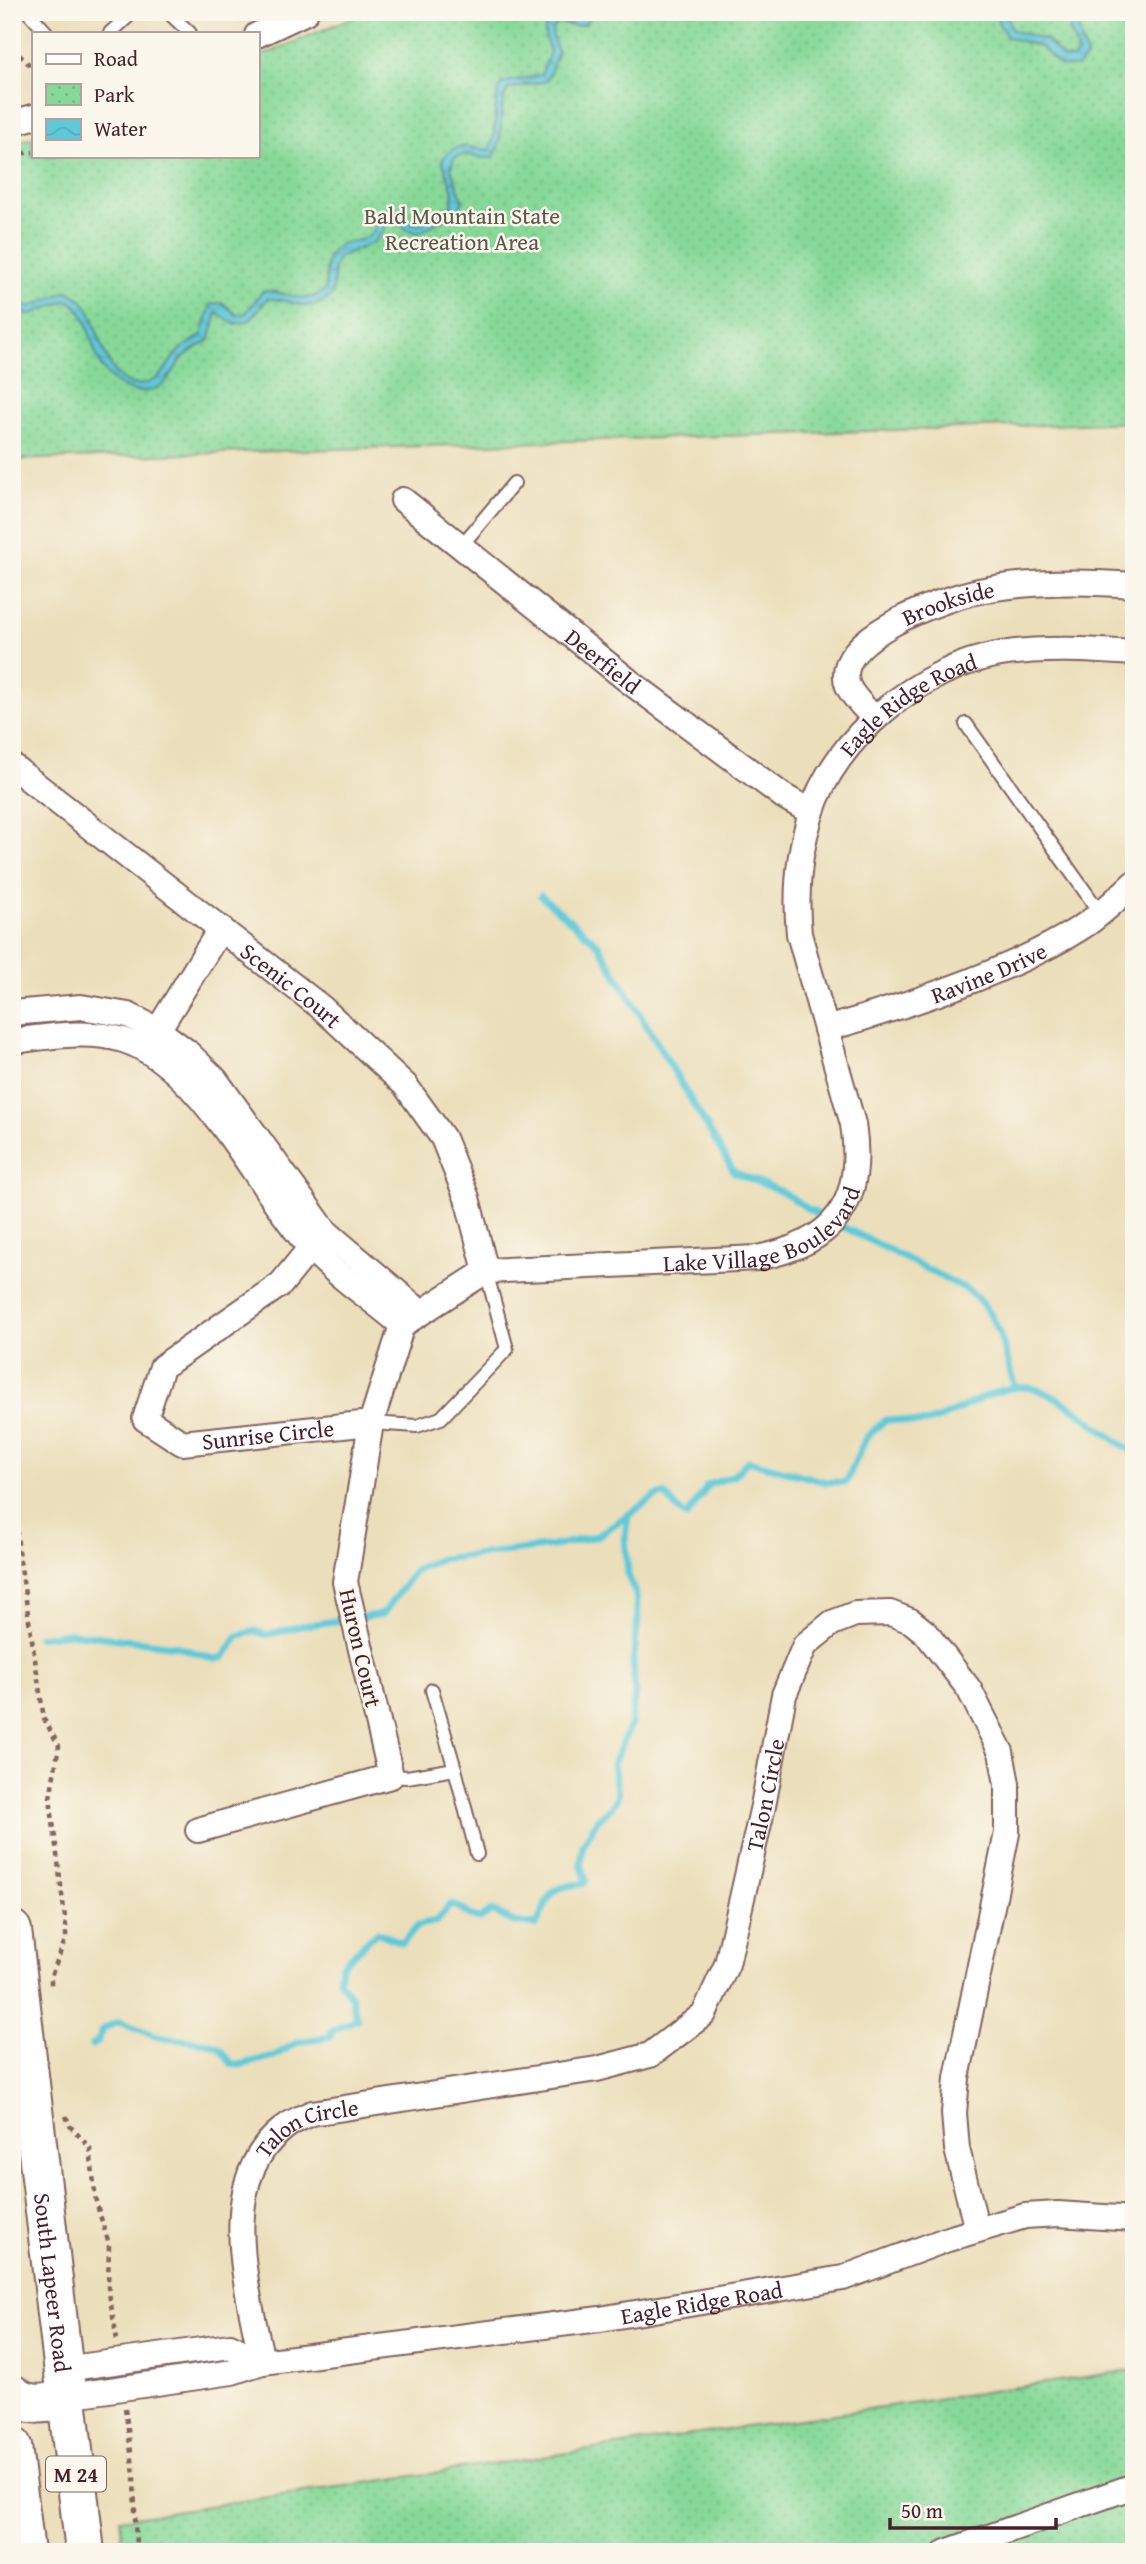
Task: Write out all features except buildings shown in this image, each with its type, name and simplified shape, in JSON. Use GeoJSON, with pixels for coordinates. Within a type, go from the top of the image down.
{"type":"FeatureCollection","features":[{"type":"Feature","properties":{"kind":"main road","name":"South Lapeer Road"},"geometry":{"type":"LineString","coordinates":[[12,1930],[85,2552]]}},
{"type":"Feature","properties":{"kind":"main road"},"geometry":{"type":"LineString","coordinates":[[12,2394],[27,2402],[39,2404],[65,2382]]}},
{"type":"Feature","properties":{"kind":"main road","name":"M 24"},"geometry":{"type":"LineString","coordinates":[[12,2446],[25,2552]]}},
{"type":"Feature","properties":{"kind":"street"},"geometry":{"type":"LineString","coordinates":[[259,34],[306,12]]}},
{"type":"Feature","properties":{"kind":"street"},"geometry":{"type":"LineString","coordinates":[[12,123],[32,117]]}},
{"type":"Feature","properties":{"kind":"street","name":"Deerfield"},"geometry":{"type":"LineString","coordinates":[[403,500],[631,682],[783,796],[811,812]]}},
{"type":"Feature","properties":{"kind":"street","name":"Brookside"},"geometry":{"type":"LineString","coordinates":[[875,719],[847,684],[848,664],[858,646],[917,612],[978,592],[1027,585],[1134,585]]}},
{"type":"Feature","properties":{"kind":"street","name":"Eagle Ridge Road"},"geometry":{"type":"LineString","coordinates":[[796,901],[800,855],[811,812],[821,788],[851,745],[907,690],[944,670],[1000,654],[1092,650],[1134,653]]}},
{"type":"Feature","properties":{"kind":"street","name":"Scenic Court"},"geometry":{"type":"LineString","coordinates":[[12,766],[321,1008],[405,1085],[443,1138],[467,1198],[486,1271]]}},
{"type":"Feature","properties":{"kind":"street","name":"Ravine Drive"},"geometry":{"type":"LineString","coordinates":[[826,1029],[878,1014],[1023,959],[1101,914],[1134,883]]}},
{"type":"Feature","properties":{"kind":"street","name":"Lake Village Boulevard"},"geometry":{"type":"LineString","coordinates":[[411,1318],[486,1271],[757,1258],[791,1251],[818,1235],[844,1210],[856,1178],[857,1150],[853,1124],[799,934],[796,901]]}},
{"type":"Feature","properties":{"kind":"street"},"geometry":{"type":"LineString","coordinates":[[152,1040],[221,928]]}},
{"type":"Feature","properties":{"kind":"street"},"geometry":{"type":"LineString","coordinates":[[12,1013],[81,1007],[128,1015],[152,1040],[317,1239],[411,1318]]}},
{"type":"Feature","properties":{"kind":"street"},"geometry":{"type":"LineString","coordinates":[[12,1041],[74,1034],[152,1040]]}},
{"type":"Feature","properties":{"kind":"street","name":"Sunrise Circle"},"geometry":{"type":"LineString","coordinates":[[317,1239],[281,1284],[162,1367],[145,1419],[182,1443],[371,1423]]}},
{"type":"Feature","properties":{"kind":"street","name":"Huron Court"},"geometry":{"type":"LineString","coordinates":[[391,1776],[345,1582],[371,1423],[411,1318]]}},
{"type":"Feature","properties":{"kind":"street","name":"Talon Circle"},"geometry":{"type":"LineString","coordinates":[[262,2362],[248,2289],[242,2209],[246,2182],[267,2144],[285,2127],[312,2113],[597,2069],[650,2055],[704,2014],[727,1964],[763,1807],[784,1695],[805,1645],[832,1623],[855,1614],[890,1613],[911,1621],[926,1633],[969,1689],[1001,1752],[1007,1784],[1007,1833],[957,2078],[954,2113],[957,2149],[977,2230]]}},
{"type":"Feature","properties":{"kind":"street"},"geometry":{"type":"LineString","coordinates":[[198,1830],[391,1776]]}},
{"type":"Feature","properties":{"kind":"street","name":"Eagle Ridge Road"},"geometry":{"type":"LineString","coordinates":[[65,2382],[232,2372],[262,2362],[600,2319],[793,2287],[843,2278],[977,2230],[1025,2216],[1058,2214],[1134,2219]]}},
{"type":"Feature","properties":{"kind":"street"},"geometry":{"type":"LineString","coordinates":[[946,2552],[1134,2486]]}},
{"type":"Feature","properties":{"kind":"lane"},"geometry":{"type":"LineString","coordinates":[[111,32],[133,12]]}},
{"type":"Feature","properties":{"kind":"lane"},"geometry":{"type":"LineString","coordinates":[[168,12],[189,32]]}},
{"type":"Feature","properties":{"kind":"lane"},"geometry":{"type":"LineString","coordinates":[[33,14],[46,32]]}},
{"type":"Feature","properties":{"kind":"lane"},"geometry":{"type":"LineString","coordinates":[[461,546],[514,483]]}},
{"type":"Feature","properties":{"kind":"lane"},"geometry":{"type":"LineString","coordinates":[[966,724],[1101,914]]}},
{"type":"Feature","properties":{"kind":"lane"},"geometry":{"type":"LineString","coordinates":[[371,1423],[417,1426],[441,1418],[507,1349],[486,1271]]}},
{"type":"Feature","properties":{"kind":"lane"},"geometry":{"type":"LineString","coordinates":[[432,1690],[477,1854]]}},
{"type":"Feature","properties":{"kind":"lane"},"geometry":{"type":"LineString","coordinates":[[391,1776],[407,1777],[455,1769]]}},
{"type":"Feature","properties":{"kind":"path"},"geometry":{"type":"LineString","coordinates":[[12,48],[32,67]]}},
{"type":"Feature","properties":{"kind":"path"},"geometry":{"type":"LineString","coordinates":[[12,155],[32,152]]}},
{"type":"Feature","properties":{"kind":"path"},"geometry":{"type":"LineString","coordinates":[[12,1480],[19,1554],[44,1718],[59,1746],[50,1798],[66,1938],[51,1976],[51,1997]]}},
{"type":"Feature","properties":{"kind":"path"},"geometry":{"type":"LineString","coordinates":[[64,2105],[69,2126],[90,2148],[96,2202],[109,2244],[108,2287],[118,2346]]}},
{"type":"Feature","properties":{"kind":"path"},"geometry":{"type":"LineString","coordinates":[[124,2397],[134,2474],[136,2552]]}},
{"type":"Feature","properties":{"kind":"green space","name":"Bald Mountain State Recreation Area"},"geometry":{"type":"Polygon","coordinates":[[[365,12],[1134,12],[1134,422],[12,460],[12,143],[32,138],[32,158],[259,158],[259,57],[365,12]]]}},
{"type":"Feature","properties":{"kind":"green space"},"geometry":{"type":"Polygon","coordinates":[[[1134,2370],[1134,2552],[124,2552],[120,2519],[1134,2370]]]}},
{"type":"Feature","properties":{"kind":"water"},"geometry":{"type":"Polygon","coordinates":[[[583,12],[593,12],[585,24],[574,26],[559,23],[553,29],[552,36],[558,52],[547,81],[508,89],[502,106],[500,141],[494,157],[464,155],[454,158],[451,169],[463,201],[459,210],[419,233],[408,230],[389,218],[375,241],[338,258],[334,268],[333,294],[315,305],[267,299],[249,321],[234,324],[217,312],[209,341],[185,356],[168,380],[157,388],[144,392],[135,391],[112,379],[97,356],[84,318],[78,308],[68,300],[29,315],[12,307],[12,296],[30,307],[68,291],[82,300],[89,310],[104,352],[119,376],[129,383],[141,385],[156,379],[179,351],[202,335],[211,304],[223,303],[237,315],[245,314],[263,291],[303,298],[318,295],[325,290],[327,265],[332,252],[340,245],[371,234],[383,210],[394,209],[411,223],[419,225],[452,205],[453,191],[442,160],[458,147],[489,150],[494,135],[496,100],[502,83],[541,75],[550,52],[545,36],[548,23],[557,15],[575,18],[583,12]]]}},
{"type":"Feature","properties":{"kind":"water"},"geometry":{"type":"Polygon","coordinates":[[[996,12],[1005,12],[1012,30],[1046,40],[1063,58],[1073,59],[1078,54],[1070,30],[1071,12],[1079,12],[1078,28],[1087,57],[1077,67],[1060,66],[1041,47],[1007,37],[996,12]]]}},
{"type":"Feature","properties":{"kind":"waterway"},"geometry":{"type":"LineString","coordinates":[[541,896],[598,944],[734,1172],[785,1193],[808,1209],[970,1291],[981,1302],[995,1324],[1015,1387]]}},
{"type":"Feature","properties":{"kind":"waterway"},"geometry":{"type":"LineString","coordinates":[[39,1637],[70,1633],[176,1646],[214,1659],[224,1657],[238,1636],[255,1631],[266,1635],[301,1626],[383,1614],[416,1569],[440,1559],[554,1546],[597,1536],[656,1496],[664,1494],[687,1516],[708,1485],[733,1476],[748,1461],[826,1482],[846,1482],[866,1438],[885,1420],[928,1422],[985,1396],[1014,1388],[1029,1388],[1057,1398],[1134,1452]]}},
{"type":"Feature","properties":{"kind":"waterway"},"geometry":{"type":"LineString","coordinates":[[92,2045],[97,2042],[104,2028],[119,2022],[163,2038],[209,2043],[220,2049],[232,2064],[240,2065],[274,2056],[298,2042],[331,2036],[331,2031],[357,2019],[351,1997],[339,1980],[341,1966],[377,1932],[402,1943],[418,1925],[437,1921],[450,1905],[480,1919],[492,1911],[514,1922],[536,1925],[554,1892],[570,1885],[582,1884],[586,1880],[581,1863],[583,1845],[597,1820],[612,1807],[618,1795],[613,1764],[631,1724],[635,1694],[633,1663],[638,1618],[636,1595],[628,1575],[625,1536],[628,1516]]}}]}
